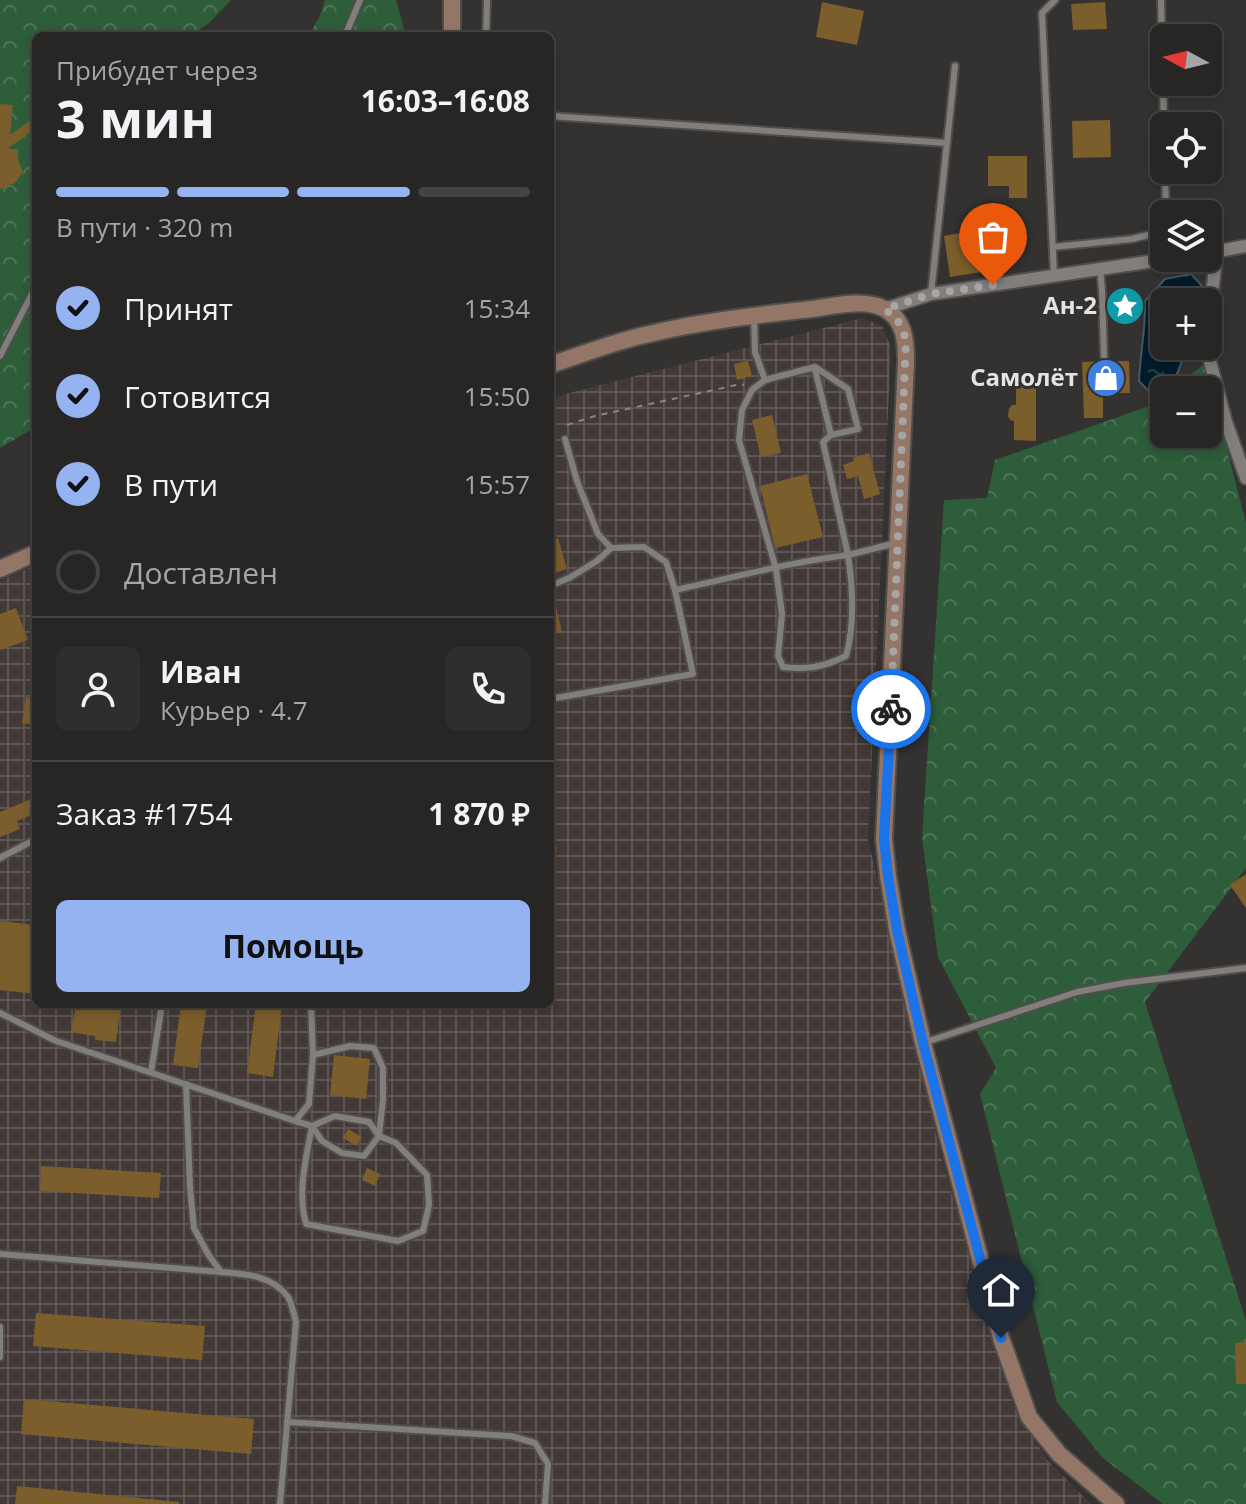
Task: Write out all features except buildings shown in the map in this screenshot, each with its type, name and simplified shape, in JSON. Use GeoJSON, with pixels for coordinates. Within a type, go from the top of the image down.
{"type":"FeatureCollection","features":[{"type":"Feature","properties":{"kind":"street"},"geometry":{"type":"LineString","coordinates":[[452,0],[452,32]]}},
{"type":"Feature","properties":{"kind":"street"},"geometry":{"type":"LineString","coordinates":[[1222,250],[1246,246]]}},
{"type":"Feature","properties":{"kind":"street"},"geometry":{"type":"LineString","coordinates":[[885,309],[931,294],[1150,262]]}},
{"type":"Feature","properties":{"kind":"street"},"geometry":{"type":"LineString","coordinates":[[554,364],[646,334],[754,315],[863,303],[885,309],[898,321],[906,339],[884,839],[897,930],[923,1043],[1001,1338],[1029,1417],[1059,1454],[1116,1504]]}},
{"type":"Feature","properties":{"kind":"street"},"geometry":{"type":"LineString","coordinates":[[1210,360],[1226,422],[1246,478]]}},
{"type":"Feature","properties":{"kind":"street"},"geometry":{"type":"LineString","coordinates":[[0,569],[32,555]]}},
{"type":"Feature","properties":{"kind":"lane"},"geometry":{"type":"LineString","coordinates":[[347,32],[360,0]]}},
{"type":"Feature","properties":{"kind":"lane"},"geometry":{"type":"LineString","coordinates":[[486,32],[487,0]]}},
{"type":"Feature","properties":{"kind":"lane"},"geometry":{"type":"LineString","coordinates":[[1054,276],[1042,13],[1055,0]]}},
{"type":"Feature","properties":{"kind":"lane"},"geometry":{"type":"LineString","coordinates":[[1161,0],[1164,112]]}},
{"type":"Feature","properties":{"kind":"lane"},"geometry":{"type":"LineString","coordinates":[[931,294],[955,66]]}},
{"type":"Feature","properties":{"kind":"lane"},"geometry":{"type":"LineString","coordinates":[[554,116],[947,143]]}},
{"type":"Feature","properties":{"kind":"lane"},"geometry":{"type":"LineString","coordinates":[[1053,247],[1150,235]]}},
{"type":"Feature","properties":{"kind":"lane"},"geometry":{"type":"LineString","coordinates":[[1100,269],[1104,356]]}},
{"type":"Feature","properties":{"kind":"lane"},"geometry":{"type":"LineString","coordinates":[[0,356],[32,294]]}},
{"type":"Feature","properties":{"kind":"lane"},"geometry":{"type":"LineString","coordinates":[[754,315],[755,352],[765,380]]}},
{"type":"Feature","properties":{"kind":"lane"},"geometry":{"type":"LineString","coordinates":[[815,367],[831,435]]}},
{"type":"Feature","properties":{"kind":"lane"},"geometry":{"type":"LineString","coordinates":[[815,367],[848,389],[858,429],[831,435],[823,442],[848,555],[851,638],[846,656],[833,663],[803,670],[783,667],[778,656],[782,614],[776,569],[739,440],[742,410],[752,390],[765,380],[815,367]]}},
{"type":"Feature","properties":{"kind":"lane"},"geometry":{"type":"LineString","coordinates":[[565,439],[577,481],[598,534],[611,548]]}},
{"type":"Feature","properties":{"kind":"lane"},"geometry":{"type":"LineString","coordinates":[[675,590],[899,543]]}},
{"type":"Feature","properties":{"kind":"lane"},"geometry":{"type":"LineString","coordinates":[[554,584],[597,561],[611,548],[644,547],[666,562],[693,674],[554,698]]}},
{"type":"Feature","properties":{"kind":"lane"},"geometry":{"type":"LineString","coordinates":[[0,858],[32,841]]}},
{"type":"Feature","properties":{"kind":"lane"},"geometry":{"type":"LineString","coordinates":[[923,1043],[1077,992],[1246,968]]}},
{"type":"Feature","properties":{"kind":"lane"},"geometry":{"type":"LineString","coordinates":[[151,1072],[161,1008]]}},
{"type":"Feature","properties":{"kind":"lane"},"geometry":{"type":"LineString","coordinates":[[295,1121],[309,1104],[313,1055],[311,1008]]}},
{"type":"Feature","properties":{"kind":"lane"},"geometry":{"type":"LineString","coordinates":[[0,1013],[56,1041],[295,1121],[312,1126],[335,1116],[369,1122],[379,1136],[396,1143],[427,1175],[429,1205],[423,1231],[398,1241],[306,1224],[301,1207],[312,1126]]}},
{"type":"Feature","properties":{"kind":"lane"},"geometry":{"type":"LineString","coordinates":[[312,1126],[322,1141],[342,1153],[364,1156],[379,1136],[383,1099],[383,1068],[374,1048],[350,1046],[313,1055]]}},
{"type":"Feature","properties":{"kind":"lane"},"geometry":{"type":"LineString","coordinates":[[186,1084],[194,1228],[221,1272]]}},
{"type":"Feature","properties":{"kind":"lane"},"geometry":{"type":"LineString","coordinates":[[0,1254],[221,1272],[255,1276],[274,1283],[289,1298],[296,1322],[280,1504]]}},
{"type":"Feature","properties":{"kind":"lane"},"geometry":{"type":"LineString","coordinates":[[0,1327],[0,1357]]}},
{"type":"Feature","properties":{"kind":"lane"},"geometry":{"type":"LineString","coordinates":[[287,1422],[511,1436],[535,1443],[548,1464],[545,1504]]}},
{"type":"Feature","properties":{"kind":"path"},"geometry":{"type":"LineString","coordinates":[[567,425],[741,384],[752,390]]}},
{"type":"Feature","properties":{"kind":"shaded area"},"geometry":{"type":"Polygon","coordinates":[[[863,318],[882,326],[891,347],[868,839],[942,1160],[1013,1405],[1048,1461],[1091,1504],[0,1504],[0,581],[32,567],[32,1008],[554,1008],[554,397],[863,318]]]}},
{"type":"Feature","properties":{"kind":"green space"},"geometry":{"type":"Polygon","coordinates":[[[0,0],[231,0],[196,32],[32,32],[32,429],[0,448],[0,0]]]}},
{"type":"Feature","properties":{"kind":"green space"},"geometry":{"type":"Polygon","coordinates":[[[325,0],[396,0],[405,32],[310,32],[325,0]]]}},
{"type":"Feature","properties":{"kind":"green space"},"geometry":{"type":"Polygon","coordinates":[[[1205,364],[1208,376],[1188,376],[1205,364]]]}},
{"type":"Feature","properties":{"kind":"green space"},"geometry":{"type":"Polygon","coordinates":[[[1150,405],[1150,448],[1222,448],[1222,430],[1246,523],[1246,868],[1145,1002],[1246,1321],[1246,1504],[1163,1504],[1103,1458],[1057,1402],[980,1094],[996,1068],[938,957],[922,838],[944,500],[987,498],[995,460],[1150,405]]]}},
{"type":"Feature","properties":{"kind":"water"},"geometry":{"type":"Polygon","coordinates":[[[1191,274],[1204,288],[1157,288],[1165,279],[1191,274]]]}},
{"type":"Feature","properties":{"kind":"water"},"geometry":{"type":"Polygon","coordinates":[[[1150,296],[1150,360],[1182,360],[1176,376],[1150,376],[1150,393],[1139,381],[1145,301],[1150,296]]]}},
{"type":"Feature","properties":{"kind":"way so far"},"geometry":{"type":"LineString","coordinates":[[891,709],[906,339],[898,321],[885,309],[931,294],[993,285]]}},
{"type":"Feature","properties":{"kind":"place","name":"Ан-2"},"geometry":{"type":"Point","coordinates":[1125,306]}},
{"type":"Feature","properties":{"kind":"place","name":"Самолёт"},"geometry":{"type":"Point","coordinates":[1106,378]}},
{"type":"Feature","properties":{"kind":"route"},"geometry":{"type":"LineString","coordinates":[[891,709],[884,839],[897,930],[923,1043],[1001,1338]]}}]}
